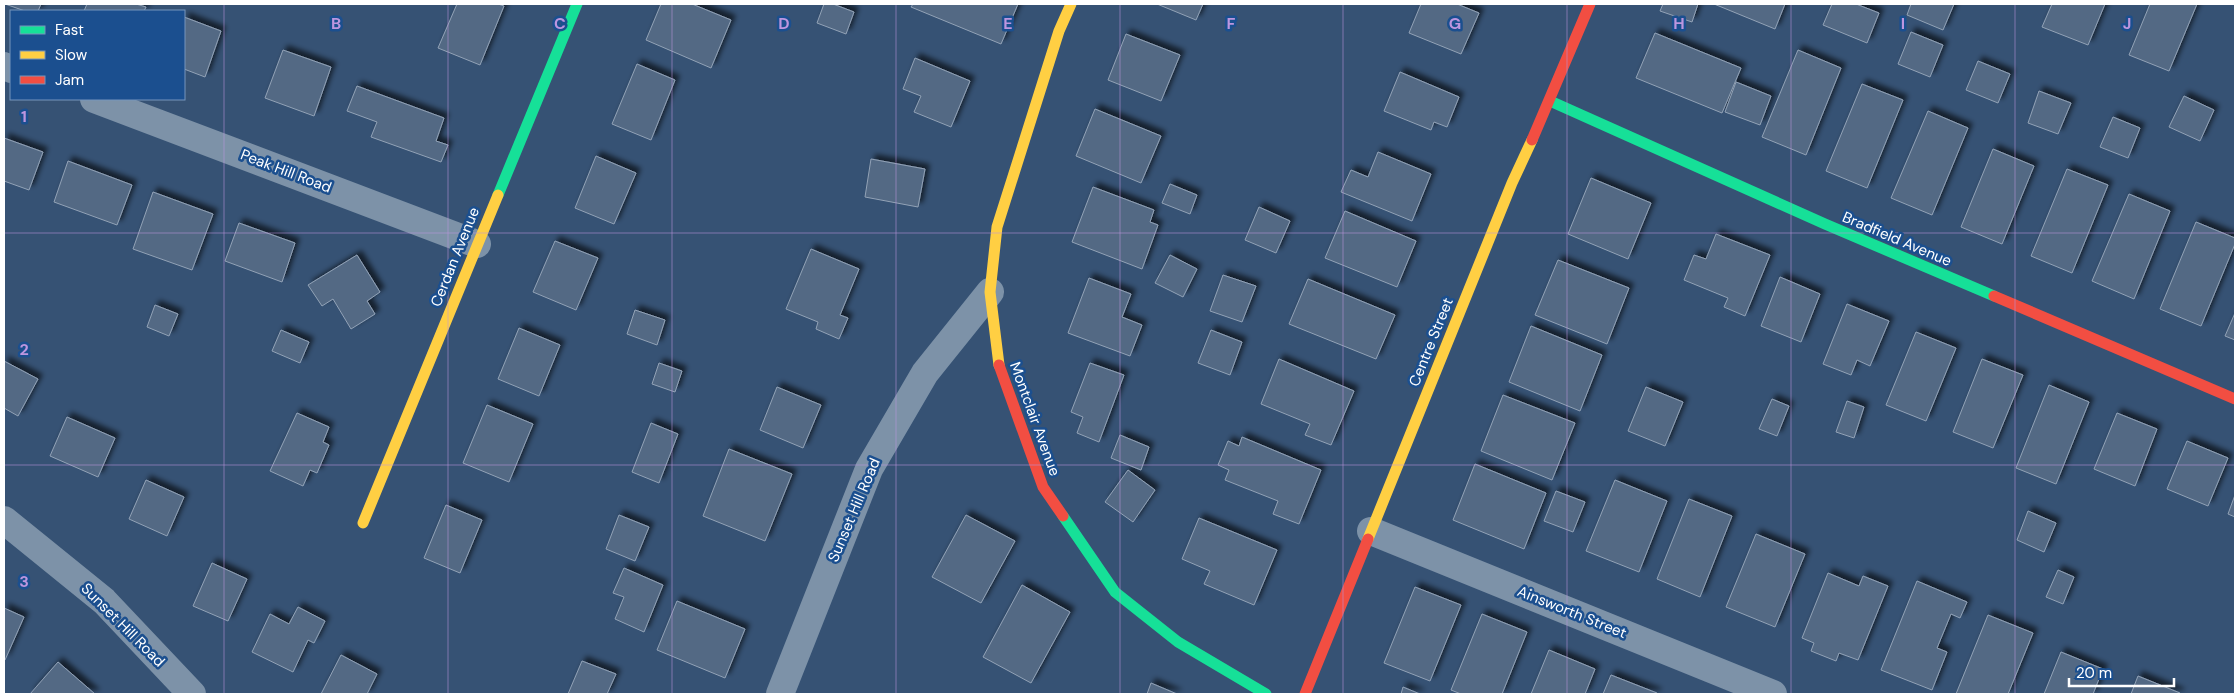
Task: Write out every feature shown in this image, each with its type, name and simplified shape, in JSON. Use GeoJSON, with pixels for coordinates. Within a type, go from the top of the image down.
{"type":"FeatureCollection","features":[{"type":"Feature","properties":{"kind":"street","name":"Cerdan Avenue"},"geometry":{"type":"LineString","coordinates":[[363,523],[577,4]]}},
{"type":"Feature","properties":{"kind":"street","name":"Montclair Avenue"},"geometry":{"type":"LineString","coordinates":[[1070,4],[1059,31],[997,227],[990,292],[999,368],[1043,487],[1115,592],[1178,642],[1266,694]]}},
{"type":"Feature","properties":{"kind":"street","name":"Centre Street"},"geometry":{"type":"LineString","coordinates":[[1305,694],[1512,183],[1550,101],[1590,4]]}},
{"type":"Feature","properties":{"kind":"street","name":"Peak Hill Road"},"geometry":{"type":"LineString","coordinates":[[97,100],[477,244]]}},
{"type":"Feature","properties":{"kind":"street","name":"Bradfield Avenue"},"geometry":{"type":"LineString","coordinates":[[1550,101],[1824,224],[2235,399]]}},
{"type":"Feature","properties":{"kind":"street","name":"Sunset Hill Road"},"geometry":{"type":"LineString","coordinates":[[780,694],[869,469],[926,373],[990,292]]}},
{"type":"Feature","properties":{"kind":"street","name":"Sunset Hill Road"},"geometry":{"type":"LineString","coordinates":[[4,520],[104,601],[192,694]]}},
{"type":"Feature","properties":{"kind":"street","name":"Ainsworth Street"},"geometry":{"type":"LineString","coordinates":[[1371,531],[1773,694]]}},
{"type":"Feature","properties":{"kind":"building"},"geometry":{"type":"Polygon","coordinates":[[[5,4],[41,4],[38,10],[22,10],[5,4]]]}},
{"type":"Feature","properties":{"kind":"building"},"geometry":{"type":"Polygon","coordinates":[[[87,4],[136,4],[146,7],[144,10],[84,10],[87,4]]]}},
{"type":"Feature","properties":{"kind":"building"},"geometry":{"type":"Polygon","coordinates":[[[457,4],[498,4],[504,6],[480,65],[438,48],[457,4]]]}},
{"type":"Feature","properties":{"kind":"building"},"geometry":{"type":"Polygon","coordinates":[[[661,4],[692,4],[731,20],[711,68],[646,40],[661,4]]]}},
{"type":"Feature","properties":{"kind":"building"},"geometry":{"type":"Polygon","coordinates":[[[824,4],[833,4],[854,12],[846,34],[817,23],[824,4]]]}},
{"type":"Feature","properties":{"kind":"building"},"geometry":{"type":"Polygon","coordinates":[[[913,4],[1018,4],[1001,44],[911,7],[913,4]]]}},
{"type":"Feature","properties":{"kind":"building"},"geometry":{"type":"Polygon","coordinates":[[[1157,4],[1203,4],[1196,20],[1157,4]]]}},
{"type":"Feature","properties":{"kind":"building"},"geometry":{"type":"Polygon","coordinates":[[[1421,4],[1457,4],[1479,13],[1461,54],[1409,33],[1421,4]]]}},
{"type":"Feature","properties":{"kind":"building"},"geometry":{"type":"Polygon","coordinates":[[[1663,4],[1698,4],[1692,22],[1660,11],[1663,4]]]}},
{"type":"Feature","properties":{"kind":"building"},"geometry":{"type":"Polygon","coordinates":[[[1714,4],[1785,4],[1775,29],[1714,4]]]}},
{"type":"Feature","properties":{"kind":"building"},"geometry":{"type":"Polygon","coordinates":[[[1832,4],[1856,4],[1879,13],[1867,43],[1823,25],[1832,4]]]}},
{"type":"Feature","properties":{"kind":"building"},"geometry":{"type":"Polygon","coordinates":[[[1911,4],[1954,4],[1943,30],[1907,15],[1911,4]]]}},
{"type":"Feature","properties":{"kind":"building"},"geometry":{"type":"Polygon","coordinates":[[[2052,4],[2105,4],[2088,45],[2042,27],[2052,4]]]}},
{"type":"Feature","properties":{"kind":"building"},"geometry":{"type":"Polygon","coordinates":[[[2150,4],[2197,4],[2169,71],[2129,55],[2150,4]]]}},
{"type":"Feature","properties":{"kind":"building"},"geometry":{"type":"Polygon","coordinates":[[[185,17],[221,31],[205,77],[185,69],[185,17]]]}},
{"type":"Feature","properties":{"kind":"building"},"geometry":{"type":"Polygon","coordinates":[[[1911,32],[1943,45],[1930,77],[1898,64],[1911,32]]]}},
{"type":"Feature","properties":{"kind":"building"},"geometry":{"type":"Polygon","coordinates":[[[1655,33],[1741,68],[1722,113],[1636,78],[1655,33]]]}},
{"type":"Feature","properties":{"kind":"building"},"geometry":{"type":"Polygon","coordinates":[[[1126,34],[1180,55],[1161,101],[1108,80],[1126,34]]]}},
{"type":"Feature","properties":{"kind":"building"},"geometry":{"type":"Polygon","coordinates":[[[283,50],[331,67],[314,116],[265,98],[283,50]]]}},
{"type":"Feature","properties":{"kind":"building"},"geometry":{"type":"Polygon","coordinates":[[[1798,50],[1841,68],[1806,155],[1762,137],[1798,50]]]}},
{"type":"Feature","properties":{"kind":"building"},"geometry":{"type":"Polygon","coordinates":[[[915,58],[970,81],[951,127],[914,112],[921,96],[903,89],[915,58]]]}},
{"type":"Feature","properties":{"kind":"building"},"geometry":{"type":"Polygon","coordinates":[[[1978,61],[2010,74],[1998,103],[1966,90],[1978,61]]]}},
{"type":"Feature","properties":{"kind":"building"},"geometry":{"type":"Polygon","coordinates":[[[637,64],[675,80],[651,140],[612,124],[637,64]]]}},
{"type":"Feature","properties":{"kind":"building"},"geometry":{"type":"Polygon","coordinates":[[[1400,72],[1459,97],[1447,127],[1434,122],[1431,130],[1384,111],[1400,72]]]}},
{"type":"Feature","properties":{"kind":"building"},"geometry":{"type":"Polygon","coordinates":[[[1736,82],[1771,96],[1760,125],[1725,112],[1736,82]]]}},
{"type":"Feature","properties":{"kind":"building"},"geometry":{"type":"Polygon","coordinates":[[[1862,84],[1903,100],[1867,188],[1826,171],[1862,84]]]}},
{"type":"Feature","properties":{"kind":"building"},"geometry":{"type":"Polygon","coordinates":[[[357,86],[444,118],[436,141],[448,145],[441,162],[371,137],[377,122],[347,111],[357,86]]]}},
{"type":"Feature","properties":{"kind":"building"},"geometry":{"type":"Polygon","coordinates":[[[2039,91],[2071,103],[2058,134],[2028,123],[2039,91]]]}},
{"type":"Feature","properties":{"kind":"building"},"geometry":{"type":"Polygon","coordinates":[[[2184,96],[2214,110],[2200,141],[2169,127],[2184,96]]]}},
{"type":"Feature","properties":{"kind":"building"},"geometry":{"type":"Polygon","coordinates":[[[1095,109],[1161,136],[1141,183],[1076,156],[1095,109]]]}},
{"type":"Feature","properties":{"kind":"building"},"geometry":{"type":"Polygon","coordinates":[[[1928,111],[1968,128],[1932,215],[1891,198],[1928,111]]]}},
{"type":"Feature","properties":{"kind":"building"},"geometry":{"type":"Polygon","coordinates":[[[2113,117],[2140,128],[2128,158],[2100,147],[2113,117]]]}},
{"type":"Feature","properties":{"kind":"building"},"geometry":{"type":"Polygon","coordinates":[[[4,138],[43,152],[29,190],[4,181],[4,138]]]}},
{"type":"Feature","properties":{"kind":"building"},"geometry":{"type":"Polygon","coordinates":[[[1993,149],[2034,166],[2002,244],[1961,227],[1993,149]]]}},
{"type":"Feature","properties":{"kind":"building"},"geometry":{"type":"Polygon","coordinates":[[[1378,152],[1431,174],[1412,221],[1341,192],[1351,170],[1368,177],[1378,152]]]}},
{"type":"Feature","properties":{"kind":"building"},"geometry":{"type":"Polygon","coordinates":[[[596,156],[636,173],[614,224],[575,208],[596,156]]]}},
{"type":"Feature","properties":{"kind":"building"},"geometry":{"type":"Polygon","coordinates":[[[871,159],[925,169],[918,207],[865,197],[871,159]]]}},
{"type":"Feature","properties":{"kind":"building"},"geometry":{"type":"Polygon","coordinates":[[[68,161],[132,185],[117,225],[54,202],[68,161]]]}},
{"type":"Feature","properties":{"kind":"building"},"geometry":{"type":"Polygon","coordinates":[[[2067,169],[2108,185],[2072,273],[2031,256],[2067,169]]]}},
{"type":"Feature","properties":{"kind":"building"},"geometry":{"type":"Polygon","coordinates":[[[1591,178],[1651,203],[1628,259],[1568,234],[1591,178]]]}},
{"type":"Feature","properties":{"kind":"building"},"geometry":{"type":"Polygon","coordinates":[[[1170,184],[1197,195],[1190,214],[1162,203],[1170,184]]]}},
{"type":"Feature","properties":{"kind":"building"},"geometry":{"type":"Polygon","coordinates":[[[1093,187],[1154,210],[1150,222],[1158,225],[1142,269],[1072,242],[1093,187]]]}},
{"type":"Feature","properties":{"kind":"building"},"geometry":{"type":"Polygon","coordinates":[[[153,192],[213,214],[192,270],[133,249],[153,192]]]}},
{"type":"Feature","properties":{"kind":"building"},"geometry":{"type":"Polygon","coordinates":[[[2129,194],[2170,211],[2134,299],[2092,281],[2129,194]]]}},
{"type":"Feature","properties":{"kind":"building"},"geometry":{"type":"Polygon","coordinates":[[[1259,207],[1290,221],[1276,253],[1245,240],[1259,207]]]}},
{"type":"Feature","properties":{"kind":"building"},"geometry":{"type":"Polygon","coordinates":[[[1345,211],[1416,241],[1397,287],[1325,258],[1345,211]]]}},
{"type":"Feature","properties":{"kind":"building"},"geometry":{"type":"Polygon","coordinates":[[[2196,222],[2235,238],[2235,244],[2201,326],[2160,309],[2196,222]]]}},
{"type":"Feature","properties":{"kind":"building"},"geometry":{"type":"Polygon","coordinates":[[[239,223],[295,243],[282,282],[225,261],[239,223]]]}},
{"type":"Feature","properties":{"kind":"building"},"geometry":{"type":"Polygon","coordinates":[[[1716,234],[1770,255],[1745,316],[1724,307],[1728,298],[1684,280],[1694,255],[1706,259],[1716,234]]]}},
{"type":"Feature","properties":{"kind":"building"},"geometry":{"type":"Polygon","coordinates":[[[555,241],[598,258],[576,310],[533,292],[555,241]]]}},
{"type":"Feature","properties":{"kind":"building"},"geometry":{"type":"Polygon","coordinates":[[[811,249],[859,269],[840,315],[848,318],[839,339],[816,329],[818,322],[786,309],[811,249]]]}},
{"type":"Feature","properties":{"kind":"building"},"geometry":{"type":"Polygon","coordinates":[[[357,255],[380,292],[367,301],[375,314],[351,329],[333,299],[322,306],[308,285],[357,255]]]}},
{"type":"Feature","properties":{"kind":"building"},"geometry":{"type":"Polygon","coordinates":[[[1170,255],[1197,269],[1183,297],[1155,283],[1170,255]]]}},
{"type":"Feature","properties":{"kind":"building"},"geometry":{"type":"Polygon","coordinates":[[[1558,260],[1629,288],[1607,344],[1535,315],[1558,260]]]}},
{"type":"Feature","properties":{"kind":"building"},"geometry":{"type":"Polygon","coordinates":[[[1223,275],[1256,286],[1242,322],[1210,311],[1223,275]]]}},
{"type":"Feature","properties":{"kind":"building"},"geometry":{"type":"Polygon","coordinates":[[[1780,277],[1820,294],[1801,342],[1761,326],[1780,277]]]}},
{"type":"Feature","properties":{"kind":"building"},"geometry":{"type":"Polygon","coordinates":[[[1089,278],[1131,294],[1122,317],[1142,325],[1130,356],[1068,333],[1089,278]]]}},
{"type":"Feature","properties":{"kind":"building"},"geometry":{"type":"Polygon","coordinates":[[[1308,279],[1395,315],[1376,359],[1289,324],[1308,279]]]}},
{"type":"Feature","properties":{"kind":"building"},"geometry":{"type":"Polygon","coordinates":[[[1847,304],[1889,321],[1870,366],[1857,360],[1851,375],[1823,364],[1847,304]]]}},
{"type":"Feature","properties":{"kind":"building"},"geometry":{"type":"Polygon","coordinates":[[[155,305],[178,314],[169,336],[147,327],[155,305]]]}},
{"type":"Feature","properties":{"kind":"building"},"geometry":{"type":"Polygon","coordinates":[[[635,310],[665,320],[657,345],[627,334],[635,310]]]}},
{"type":"Feature","properties":{"kind":"building"},"geometry":{"type":"Polygon","coordinates":[[[2235,313],[2235,340],[2225,336],[2235,313]]]}},
{"type":"Feature","properties":{"kind":"building"},"geometry":{"type":"Polygon","coordinates":[[[1531,326],[1602,355],[1580,411],[1509,382],[1531,326]]]}},
{"type":"Feature","properties":{"kind":"building"},"geometry":{"type":"Polygon","coordinates":[[[519,328],[560,345],[539,396],[498,379],[519,328]]]}},
{"type":"Feature","properties":{"kind":"building"},"geometry":{"type":"Polygon","coordinates":[[[281,330],[309,342],[300,363],[272,351],[281,330]]]}},
{"type":"Feature","properties":{"kind":"building"},"geometry":{"type":"Polygon","coordinates":[[[1211,330],[1242,342],[1230,375],[1198,363],[1211,330]]]}},
{"type":"Feature","properties":{"kind":"building"},"geometry":{"type":"Polygon","coordinates":[[[1916,332],[1956,348],[1926,421],[1886,405],[1916,332]]]}},
{"type":"Feature","properties":{"kind":"building"},"geometry":{"type":"Polygon","coordinates":[[[1279,359],[1354,391],[1331,445],[1305,435],[1310,424],[1261,404],[1279,359]]]}},
{"type":"Feature","properties":{"kind":"building"},"geometry":{"type":"Polygon","coordinates":[[[1982,359],[2023,375],[1993,448],[1953,432],[1982,359]]]}},
{"type":"Feature","properties":{"kind":"building"},"geometry":{"type":"Polygon","coordinates":[[[4,361],[38,379],[18,416],[4,408],[4,361]]]}},
{"type":"Feature","properties":{"kind":"building"},"geometry":{"type":"Polygon","coordinates":[[[659,363],[682,371],[675,392],[652,384],[659,363]]]}},
{"type":"Feature","properties":{"kind":"building"},"geometry":{"type":"Polygon","coordinates":[[[1090,363],[1124,375],[1099,442],[1077,433],[1083,417],[1071,412],[1090,363]]]}},
{"type":"Feature","properties":{"kind":"building"},"geometry":{"type":"Polygon","coordinates":[[[2049,385],[2089,402],[2056,484],[2016,468],[2049,385]]]}},
{"type":"Feature","properties":{"kind":"building"},"geometry":{"type":"Polygon","coordinates":[[[777,387],[821,405],[803,448],[760,430],[777,387]]]}},
{"type":"Feature","properties":{"kind":"building"},"geometry":{"type":"Polygon","coordinates":[[[1646,387],[1683,402],[1665,446],[1628,431],[1646,387]]]}},
{"type":"Feature","properties":{"kind":"building"},"geometry":{"type":"Polygon","coordinates":[[[1503,395],[1575,423],[1552,480],[1481,451],[1503,395]]]}},
{"type":"Feature","properties":{"kind":"building"},"geometry":{"type":"Polygon","coordinates":[[[1772,399],[1789,406],[1777,436],[1759,429],[1772,399]]]}},
{"type":"Feature","properties":{"kind":"building"},"geometry":{"type":"Polygon","coordinates":[[[1847,401],[1864,407],[1854,438],[1836,432],[1847,401]]]}},
{"type":"Feature","properties":{"kind":"building"},"geometry":{"type":"Polygon","coordinates":[[[487,405],[533,424],[509,482],[463,463],[487,405]]]}},
{"type":"Feature","properties":{"kind":"building"},"geometry":{"type":"Polygon","coordinates":[[[297,413],[329,427],[323,442],[329,445],[317,473],[310,470],[303,486],[270,471],[297,413]]]}},
{"type":"Feature","properties":{"kind":"building"},"geometry":{"type":"Polygon","coordinates":[[[2117,413],[2157,429],[2135,486],[2094,469],[2117,413]]]}},
{"type":"Feature","properties":{"kind":"building"},"geometry":{"type":"Polygon","coordinates":[[[67,417],[115,438],[98,477],[50,456],[67,417]]]}},
{"type":"Feature","properties":{"kind":"building"},"geometry":{"type":"Polygon","coordinates":[[[651,423],[678,434],[659,483],[632,472],[651,423]]]}},
{"type":"Feature","properties":{"kind":"building"},"geometry":{"type":"Polygon","coordinates":[[[1120,435],[1149,447],[1141,470],[1111,458],[1120,435]]]}},
{"type":"Feature","properties":{"kind":"building"},"geometry":{"type":"Polygon","coordinates":[[[1242,437],[1321,470],[1299,524],[1273,514],[1278,501],[1225,480],[1229,470],[1218,465],[1228,441],[1239,446],[1242,437]]]}},
{"type":"Feature","properties":{"kind":"building"},"geometry":{"type":"Polygon","coordinates":[[[2187,441],[2228,458],[2208,506],[2167,489],[2187,441]]]}},
{"type":"Feature","properties":{"kind":"building"},"geometry":{"type":"Polygon","coordinates":[[[729,449],[792,474],[765,541],[703,516],[729,449]]]}},
{"type":"Feature","properties":{"kind":"building"},"geometry":{"type":"Polygon","coordinates":[[[1475,464],[1546,493],[1524,549],[1453,520],[1475,464]]]}},
{"type":"Feature","properties":{"kind":"building"},"geometry":{"type":"Polygon","coordinates":[[[1128,470],[1155,490],[1133,522],[1105,502],[1128,470]]]}},
{"type":"Feature","properties":{"kind":"building"},"geometry":{"type":"Polygon","coordinates":[[[146,480],[184,497],[167,536],[129,519],[146,480]]]}},
{"type":"Feature","properties":{"kind":"building"},"geometry":{"type":"Polygon","coordinates":[[[1615,480],[1667,501],[1639,572],[1586,551],[1615,480]]]}},
{"type":"Feature","properties":{"kind":"building"},"geometry":{"type":"Polygon","coordinates":[[[1556,491],[1585,502],[1573,532],[1544,521],[1556,491]]]}},
{"type":"Feature","properties":{"kind":"building"},"geometry":{"type":"Polygon","coordinates":[[[2235,495],[2235,517],[2228,514],[2235,495]]]}},
{"type":"Feature","properties":{"kind":"building"},"geometry":{"type":"Polygon","coordinates":[[[1689,499],[1732,516],[1700,597],[1657,579],[1689,499]]]}},
{"type":"Feature","properties":{"kind":"building"},"geometry":{"type":"Polygon","coordinates":[[[446,505],[482,520],[460,573],[424,558],[446,505]]]}},
{"type":"Feature","properties":{"kind":"building"},"geometry":{"type":"Polygon","coordinates":[[[2028,511],[2056,523],[2044,552],[2017,540],[2028,511]]]}},
{"type":"Feature","properties":{"kind":"building"},"geometry":{"type":"Polygon","coordinates":[[[619,515],[649,527],[635,561],[606,549],[619,515]]]}},
{"type":"Feature","properties":{"kind":"building"},"geometry":{"type":"Polygon","coordinates":[[[966,515],[1015,541],[981,603],[932,577],[966,515]]]}},
{"type":"Feature","properties":{"kind":"building"},"geometry":{"type":"Polygon","coordinates":[[[1199,518],[1277,550],[1254,605],[1204,584],[1210,571],[1182,559],[1199,518]]]}},
{"type":"Feature","properties":{"kind":"building"},"geometry":{"type":"Polygon","coordinates":[[[1756,534],[1805,554],[1775,627],[1726,607],[1756,534]]]}},
{"type":"Feature","properties":{"kind":"building"},"geometry":{"type":"Polygon","coordinates":[[[212,563],[247,579],[228,621],[193,606],[212,563]]]}},
{"type":"Feature","properties":{"kind":"building"},"geometry":{"type":"Polygon","coordinates":[[[624,568],[663,585],[644,632],[615,619],[624,597],[613,593],[624,568]]]}},
{"type":"Feature","properties":{"kind":"building"},"geometry":{"type":"Polygon","coordinates":[[[2058,570],[2074,577],[2063,604],[2046,597],[2058,570]]]}},
{"type":"Feature","properties":{"kind":"building"},"geometry":{"type":"Polygon","coordinates":[[[1828,573],[1859,586],[1863,576],[1888,586],[1858,660],[1839,653],[1836,661],[1811,651],[1814,643],[1802,638],[1828,573]]]}},
{"type":"Feature","properties":{"kind":"building"},"geometry":{"type":"Polygon","coordinates":[[[1917,581],[1967,602],[1960,618],[1951,614],[1937,648],[1947,652],[1932,690],[1881,670],[1917,581]]]}},
{"type":"Feature","properties":{"kind":"building"},"geometry":{"type":"Polygon","coordinates":[[[1022,585],[1070,612],[1031,683],[983,657],[1022,585]]]}},
{"type":"Feature","properties":{"kind":"building"},"geometry":{"type":"Polygon","coordinates":[[[1415,587],[1461,605],[1430,681],[1384,663],[1415,587]]]}},
{"type":"Feature","properties":{"kind":"building"},"geometry":{"type":"Polygon","coordinates":[[[677,601],[745,629],[725,678],[657,650],[677,601]]]}},
{"type":"Feature","properties":{"kind":"building"},"geometry":{"type":"Polygon","coordinates":[[[298,607],[325,621],[314,643],[308,640],[293,672],[252,652],[270,614],[289,624],[298,607]]]}},
{"type":"Feature","properties":{"kind":"building"},"geometry":{"type":"Polygon","coordinates":[[[4,608],[24,617],[5,660],[4,659],[4,608]]]}},
{"type":"Feature","properties":{"kind":"building"},"geometry":{"type":"Polygon","coordinates":[[[1482,614],[1527,632],[1502,694],[1461,694],[1451,690],[1482,614]]]}},
{"type":"Feature","properties":{"kind":"building"},"geometry":{"type":"Polygon","coordinates":[[[1988,615],[2033,633],[2008,694],[1956,694],[1988,615]]]}},
{"type":"Feature","properties":{"kind":"building"},"geometry":{"type":"Polygon","coordinates":[[[1549,650],[1595,669],[1585,694],[1531,694],[1549,650]]]}},
{"type":"Feature","properties":{"kind":"building"},"geometry":{"type":"Polygon","coordinates":[[[2061,652],[2103,669],[2093,694],[2044,694],[2061,652]]]}},
{"type":"Feature","properties":{"kind":"building"},"geometry":{"type":"Polygon","coordinates":[[[341,655],[377,674],[367,694],[321,694],[341,655]]]}},
{"type":"Feature","properties":{"kind":"building"},"geometry":{"type":"Polygon","coordinates":[[[582,661],[616,674],[607,694],[568,694],[582,661]]]}},
{"type":"Feature","properties":{"kind":"building"},"geometry":{"type":"Polygon","coordinates":[[[58,662],[95,694],[30,694],[58,662]]]}},
{"type":"Feature","properties":{"kind":"building"},"geometry":{"type":"Polygon","coordinates":[[[1611,675],[1657,693],[1603,694],[1611,675]]]}},
{"type":"Feature","properties":{"kind":"building"},"geometry":{"type":"Polygon","coordinates":[[[2138,676],[2180,693],[2131,694],[2138,676]]]}},
{"type":"Feature","properties":{"kind":"building"},"geometry":{"type":"Polygon","coordinates":[[[1151,683],[1177,694],[1147,694],[1151,683]]]}},
{"type":"Feature","properties":{"kind":"building"},"geometry":{"type":"Polygon","coordinates":[[[1403,687],[1420,694],[1401,694],[1403,687]]]}},
{"type":"Feature","properties":{"kind":"traffic: fast"},"geometry":{"type":"LineString","coordinates":[[498,195],[577,4]]}},
{"type":"Feature","properties":{"kind":"traffic: fast"},"geometry":{"type":"LineString","coordinates":[[1550,101],[1825,224],[1994,296]]}},
{"type":"Feature","properties":{"kind":"traffic: fast"},"geometry":{"type":"LineString","coordinates":[[1063,516],[1115,592],[1178,642],[1266,694]]}},
{"type":"Feature","properties":{"kind":"traffic: slow"},"geometry":{"type":"LineString","coordinates":[[999,365],[990,292],[997,227],[1059,31],[1071,4]]}},
{"type":"Feature","properties":{"kind":"traffic: slow"},"geometry":{"type":"LineString","coordinates":[[1368,539],[1512,183],[1532,140]]}},
{"type":"Feature","properties":{"kind":"traffic: slow"},"geometry":{"type":"LineString","coordinates":[[363,523],[498,195]]}},
{"type":"Feature","properties":{"kind":"traffic: jam"},"geometry":{"type":"LineString","coordinates":[[1532,140],[1590,4]]}},
{"type":"Feature","properties":{"kind":"traffic: jam"},"geometry":{"type":"LineString","coordinates":[[1994,296],[2235,399]]}},
{"type":"Feature","properties":{"kind":"traffic: jam"},"geometry":{"type":"LineString","coordinates":[[999,365],[1043,487],[1063,516]]}},
{"type":"Feature","properties":{"kind":"traffic: jam"},"geometry":{"type":"LineString","coordinates":[[1305,694],[1368,539]]}}]}
